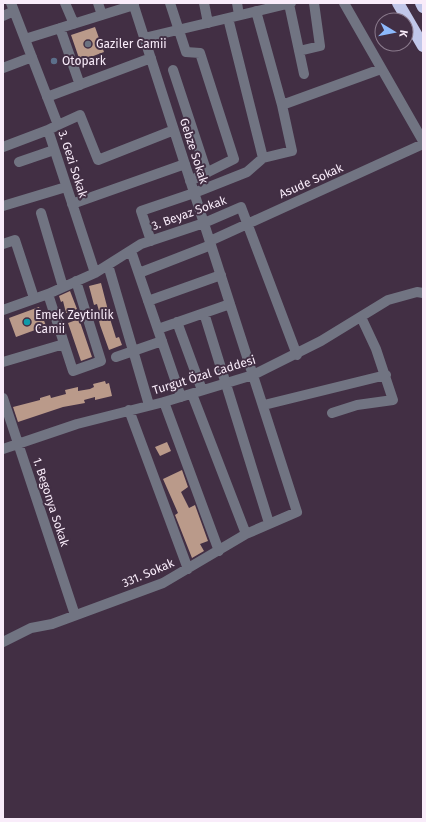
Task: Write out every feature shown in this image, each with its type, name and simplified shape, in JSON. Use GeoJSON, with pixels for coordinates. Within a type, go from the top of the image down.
{"type":"FeatureCollection","features":[{"type":"Feature","properties":{"kind":"highway"},"geometry":{"type":"LineString","coordinates":[[398,3],[423,46]]}},
{"type":"Feature","properties":{"kind":"highway"},"geometry":{"type":"LineString","coordinates":[[420,3],[423,7]]}},
{"type":"Feature","properties":{"kind":"street"},"geometry":{"type":"LineString","coordinates":[[65,3],[74,24]]}},
{"type":"Feature","properties":{"kind":"street"},"geometry":{"type":"LineString","coordinates":[[98,3],[102,15]]}},
{"type":"Feature","properties":{"kind":"street"},"geometry":{"type":"LineString","coordinates":[[170,3],[186,52],[200,53],[234,159],[190,181]]}},
{"type":"Feature","properties":{"kind":"street"},"geometry":{"type":"LineString","coordinates":[[204,3],[208,23]]}},
{"type":"Feature","properties":{"kind":"street"},"geometry":{"type":"LineString","coordinates":[[237,3],[239,15]]}},
{"type":"Feature","properties":{"kind":"street"},"geometry":{"type":"LineString","coordinates":[[144,38],[256,11],[268,6],[290,3],[304,74]]}},
{"type":"Feature","properties":{"kind":"street"},"geometry":{"type":"LineString","coordinates":[[299,51],[320,46],[314,3]]}},
{"type":"Feature","properties":{"kind":"street"},"geometry":{"type":"LineString","coordinates":[[344,3],[423,141]]}},
{"type":"Feature","properties":{"kind":"street"},"geometry":{"type":"LineString","coordinates":[[25,39],[134,4]]}},
{"type":"Feature","properties":{"kind":"street","name":"Gebze Sokak"},"geometry":{"type":"LineString","coordinates":[[134,4],[220,275],[264,405],[297,512]]}},
{"type":"Feature","properties":{"kind":"street"},"geometry":{"type":"LineString","coordinates":[[3,16],[12,7]]}},
{"type":"Feature","properties":{"kind":"street","name":"3. Gezi Sokak"},"geometry":{"type":"LineString","coordinates":[[12,7],[58,125],[48,130],[95,273]]}},
{"type":"Feature","properties":{"kind":"street"},"geometry":{"type":"LineString","coordinates":[[151,241],[141,211],[194,193],[247,172],[263,158],[292,151],[282,105],[256,11]]}},
{"type":"Feature","properties":{"kind":"street"},"geometry":{"type":"LineString","coordinates":[[228,18],[263,158]]}},
{"type":"Feature","properties":{"kind":"street"},"geometry":{"type":"LineString","coordinates":[[60,28],[80,85]]}},
{"type":"Feature","properties":{"kind":"street"},"geometry":{"type":"LineString","coordinates":[[3,68],[32,57]]}},
{"type":"Feature","properties":{"kind":"street"},"geometry":{"type":"LineString","coordinates":[[47,97],[151,58]]}},
{"type":"Feature","properties":{"kind":"street"},"geometry":{"type":"LineString","coordinates":[[173,70],[207,173]]}},
{"type":"Feature","properties":{"kind":"street"},"geometry":{"type":"LineString","coordinates":[[282,105],[381,70]]}},
{"type":"Feature","properties":{"kind":"street"},"geometry":{"type":"LineString","coordinates":[[58,125],[80,115],[98,160],[174,130]]}},
{"type":"Feature","properties":{"kind":"street"},"geometry":{"type":"LineString","coordinates":[[3,147],[48,130]]}},
{"type":"Feature","properties":{"kind":"street","name":"Asude Sokak"},"geometry":{"type":"LineString","coordinates":[[139,273],[210,243],[248,223],[423,144]]}},
{"type":"Feature","properties":{"kind":"street"},"geometry":{"type":"LineString","coordinates":[[19,162],[54,150]]}},
{"type":"Feature","properties":{"kind":"street"},"geometry":{"type":"LineString","coordinates":[[72,204],[185,164]]}},
{"type":"Feature","properties":{"kind":"street"},"geometry":{"type":"LineString","coordinates":[[3,206],[66,187]]}},
{"type":"Feature","properties":{"kind":"street","name":"3. Beyaz Sokak"},"geometry":{"type":"LineString","coordinates":[[3,310],[48,294],[95,273],[131,250],[151,241],[204,223],[242,207],[297,355]]}},
{"type":"Feature","properties":{"kind":"street"},"geometry":{"type":"LineString","coordinates":[[41,212],[63,287]]}},
{"type":"Feature","properties":{"kind":"street"},"geometry":{"type":"LineString","coordinates":[[3,244],[15,240],[34,298]]}},
{"type":"Feature","properties":{"kind":"street"},"geometry":{"type":"LineString","coordinates":[[131,250],[181,397]]}},
{"type":"Feature","properties":{"kind":"street"},"geometry":{"type":"LineString","coordinates":[[108,266],[150,405]]}},
{"type":"Feature","properties":{"kind":"street"},"geometry":{"type":"LineString","coordinates":[[148,301],[220,275]]}},
{"type":"Feature","properties":{"kind":"street"},"geometry":{"type":"LineString","coordinates":[[48,294],[73,371],[101,361],[76,281]]}},
{"type":"Feature","properties":{"kind":"street","name":"Turgut Özal Caddesi"},"geometry":{"type":"LineString","coordinates":[[3,449],[77,424],[164,402],[253,375],[297,355],[388,300],[417,292],[423,293]]}},
{"type":"Feature","properties":{"kind":"street"},"geometry":{"type":"LineString","coordinates":[[158,329],[230,304]]}},
{"type":"Feature","properties":{"kind":"street"},"geometry":{"type":"LineString","coordinates":[[204,313],[269,523]]}},
{"type":"Feature","properties":{"kind":"street"},"geometry":{"type":"LineString","coordinates":[[332,413],[356,406],[393,400],[386,376],[362,317]]}},
{"type":"Feature","properties":{"kind":"street"},"geometry":{"type":"LineString","coordinates":[[177,322],[202,390]]}},
{"type":"Feature","properties":{"kind":"street"},"geometry":{"type":"LineString","coordinates":[[116,357],[162,341]]}},
{"type":"Feature","properties":{"kind":"street"},"geometry":{"type":"LineString","coordinates":[[3,362],[64,344]]}},
{"type":"Feature","properties":{"kind":"street"},"geometry":{"type":"LineString","coordinates":[[264,405],[386,376]]}},
{"type":"Feature","properties":{"kind":"street"},"geometry":{"type":"LineString","coordinates":[[192,394],[246,534]]}},
{"type":"Feature","properties":{"kind":"street","name":"1. Begonya Sokak"},"geometry":{"type":"LineString","coordinates":[[3,398],[8,427],[19,444],[75,615]]}},
{"type":"Feature","properties":{"kind":"street"},"geometry":{"type":"LineString","coordinates":[[164,402],[219,552]]}},
{"type":"Feature","properties":{"kind":"street"},"geometry":{"type":"LineString","coordinates":[[129,410],[188,569]]}},
{"type":"Feature","properties":{"kind":"street","name":"331. Sokak"},"geometry":{"type":"LineString","coordinates":[[3,642],[31,628],[42,627],[163,583],[219,552],[246,534],[297,512]]}},
{"type":"Feature","properties":{"kind":"building","name":"Gaziler Camii"},"geometry":{"type":"Polygon","coordinates":[[[95,27],[104,52],[80,61],[71,35],[95,27]]]}},
{"type":"Feature","properties":{"kind":"building"},"geometry":{"type":"Polygon","coordinates":[[[101,283],[116,338],[119,337],[122,345],[109,350],[100,325],[97,304],[94,305],[89,286],[101,283]]]}},
{"type":"Feature","properties":{"kind":"building"},"geometry":{"type":"Polygon","coordinates":[[[70,291],[77,309],[66,313],[63,301],[61,302],[59,296],[70,291]]]}},
{"type":"Feature","properties":{"kind":"building","name":"Emek Zeytinlik Camii"},"geometry":{"type":"Polygon","coordinates":[[[39,307],[46,326],[16,337],[9,318],[39,307]]]}},
{"type":"Feature","properties":{"kind":"building"},"geometry":{"type":"Polygon","coordinates":[[[79,319],[92,357],[81,361],[68,323],[79,319]]]}},
{"type":"Feature","properties":{"kind":"building"},"geometry":{"type":"Polygon","coordinates":[[[105,381],[106,384],[109,383],[112,396],[95,400],[95,397],[84,400],[85,403],[63,407],[18,422],[13,407],[40,400],[40,398],[50,395],[51,398],[66,394],[65,390],[78,387],[78,391],[90,389],[94,387],[93,384],[105,381]]]}},
{"type":"Feature","properties":{"kind":"building"},"geometry":{"type":"Polygon","coordinates":[[[167,442],[171,451],[160,456],[155,447],[167,442]]]}},
{"type":"Feature","properties":{"kind":"building"},"geometry":{"type":"Polygon","coordinates":[[[182,470],[188,487],[181,492],[189,508],[195,505],[208,541],[200,544],[204,551],[192,558],[175,515],[178,513],[163,479],[182,470]]]}},
{"type":"Feature","properties":{"kind":"place","name":"Gaziler Camii"},"geometry":{"type":"Point","coordinates":[88,44]}},
{"type":"Feature","properties":{"kind":"place","name":"Otopark"},"geometry":{"type":"Point","coordinates":[54,61]}},
{"type":"Feature","properties":{"kind":"place","name":"Emek Zeytinlik Camii"},"geometry":{"type":"Point","coordinates":[27,322]}}]}
